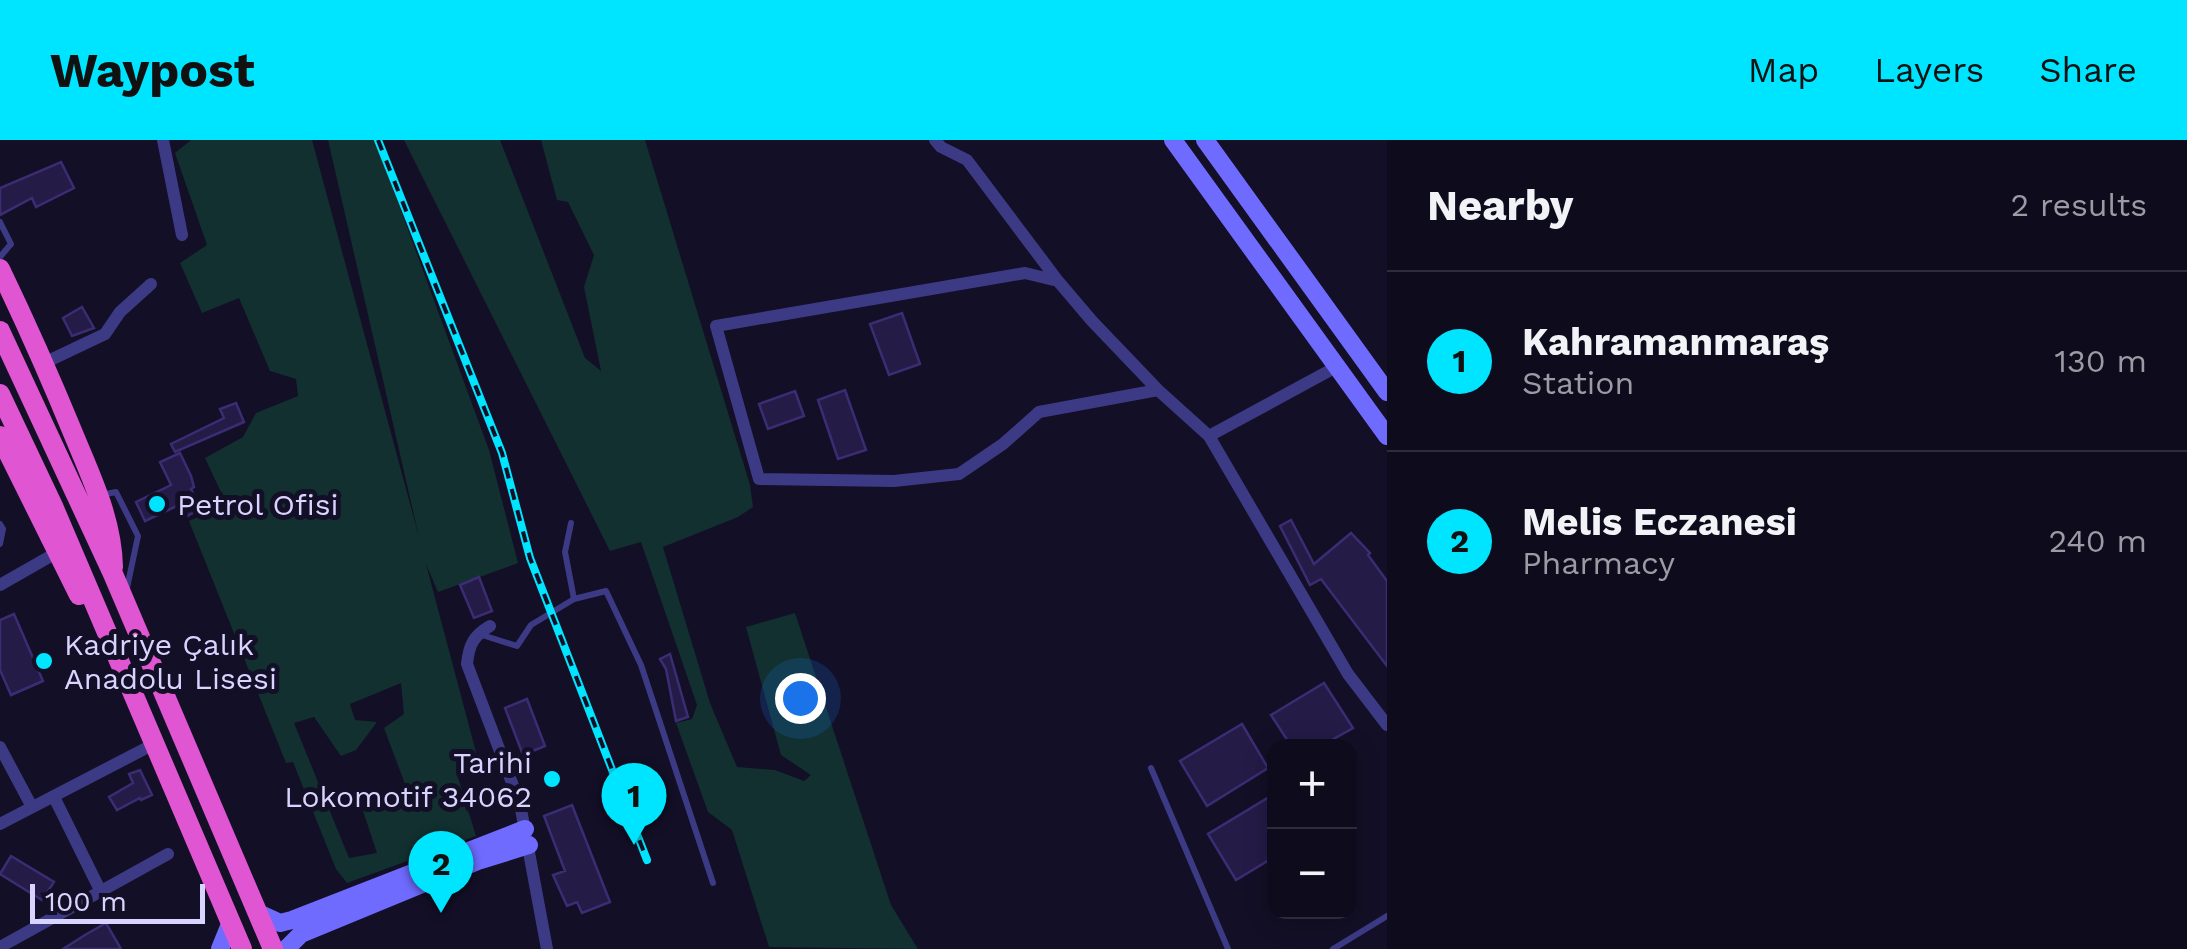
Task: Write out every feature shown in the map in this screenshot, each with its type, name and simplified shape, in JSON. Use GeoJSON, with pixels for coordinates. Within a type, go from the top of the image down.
{"type":"FeatureCollection","features":[{"type":"Feature","properties":{"kind":"highway"},"geometry":{"type":"LineString","coordinates":[[0,268],[99,496],[112,538],[113,574]]}},
{"type":"Feature","properties":{"kind":"highway"},"geometry":{"type":"LineString","coordinates":[[0,331],[113,574],[273,949]]}},
{"type":"Feature","properties":{"kind":"highway"},"geometry":{"type":"LineString","coordinates":[[0,394],[54,506],[242,949]]}},
{"type":"Feature","properties":{"kind":"highway"},"geometry":{"type":"LineString","coordinates":[[0,436],[76,591],[100,617]]}},
{"type":"Feature","properties":{"kind":"main road"},"geometry":{"type":"LineString","coordinates":[[1173,140],[1387,436]]}},
{"type":"Feature","properties":{"kind":"main road"},"geometry":{"type":"LineString","coordinates":[[1205,140],[1387,392]]}},
{"type":"Feature","properties":{"kind":"main road"},"geometry":{"type":"LineString","coordinates":[[258,913],[280,923],[292,920],[527,837]]}},
{"type":"Feature","properties":{"kind":"main road"},"geometry":{"type":"LineString","coordinates":[[286,949],[302,934],[527,837]]}},
{"type":"Feature","properties":{"kind":"main road"},"geometry":{"type":"LineString","coordinates":[[220,949],[231,922]]}},
{"type":"Feature","properties":{"kind":"street"},"geometry":{"type":"LineString","coordinates":[[163,140],[182,235]]}},
{"type":"Feature","properties":{"kind":"street"},"geometry":{"type":"LineString","coordinates":[[935,140],[967,160],[1058,281],[1158,390],[1209,436],[1348,674],[1387,725]]}},
{"type":"Feature","properties":{"kind":"street"},"geometry":{"type":"LineString","coordinates":[[1058,281],[1025,273],[716,326],[759,479],[894,481],[958,474],[1039,412],[1158,390]]}},
{"type":"Feature","properties":{"kind":"street"},"geometry":{"type":"LineString","coordinates":[[44,363],[105,334],[120,312],[151,284]]}},
{"type":"Feature","properties":{"kind":"street"},"geometry":{"type":"LineString","coordinates":[[1209,436],[1338,366]]}},
{"type":"Feature","properties":{"kind":"street"},"geometry":{"type":"LineString","coordinates":[[0,586],[56,553]]}},
{"type":"Feature","properties":{"kind":"street"},"geometry":{"type":"LineString","coordinates":[[484,629],[469,646],[468,664],[520,804],[547,949]]}},
{"type":"Feature","properties":{"kind":"street"},"geometry":{"type":"LineString","coordinates":[[0,824],[154,744]]}},
{"type":"Feature","properties":{"kind":"street"},"geometry":{"type":"LineString","coordinates":[[0,747],[32,808]]}},
{"type":"Feature","properties":{"kind":"street"},"geometry":{"type":"LineString","coordinates":[[54,797],[100,890]]}},
{"type":"Feature","properties":{"kind":"street"},"geometry":{"type":"LineString","coordinates":[[0,948],[168,854]]}},
{"type":"Feature","properties":{"kind":"lane"},"geometry":{"type":"LineString","coordinates":[[0,222],[11,244],[0,256]]}},
{"type":"Feature","properties":{"kind":"lane"},"geometry":{"type":"LineString","coordinates":[[99,496],[116,492],[138,536],[124,604]]}},
{"type":"Feature","properties":{"kind":"lane"},"geometry":{"type":"LineString","coordinates":[[571,523],[566,552],[574,599]]}},
{"type":"Feature","properties":{"kind":"lane"},"geometry":{"type":"LineString","coordinates":[[0,524],[0,544]]}},
{"type":"Feature","properties":{"kind":"lane"},"geometry":{"type":"LineString","coordinates":[[484,629],[517,646],[531,625],[574,599],[606,592],[641,665],[713,884]]}},
{"type":"Feature","properties":{"kind":"lane"},"geometry":{"type":"LineString","coordinates":[[1151,768],[1228,949]]}},
{"type":"Feature","properties":{"kind":"lane"},"geometry":{"type":"LineString","coordinates":[[1333,949],[1387,916]]}},
{"type":"Feature","properties":{"kind":"green space"},"geometry":{"type":"Polygon","coordinates":[[[191,140],[312,140],[419,537],[328,140],[375,140],[489,450],[518,563],[438,592],[426,564],[477,756],[456,771],[476,836],[347,883],[336,869],[293,762],[286,763],[189,521],[227,505],[205,458],[243,437],[256,413],[298,396],[296,379],[270,371],[239,298],[202,313],[180,263],[207,245],[175,153],[191,140]],[[401,683],[350,704],[355,720],[377,722],[356,750],[341,756],[314,717],[294,723],[349,858],[377,853],[363,811],[408,792],[384,728],[404,714],[401,683]]]}},
{"type":"Feature","properties":{"kind":"green space"},"geometry":{"type":"Polygon","coordinates":[[[404,140],[500,140],[585,358],[601,371],[584,287],[594,255],[568,202],[557,200],[541,140],[645,140],[750,485],[753,507],[738,517],[663,547],[710,703],[737,767],[775,770],[804,781],[811,775],[781,755],[746,627],[795,613],[891,905],[918,949],[769,947],[732,830],[708,812],[676,723],[692,719],[697,705],[641,542],[610,551],[404,140]]]}},
{"type":"Feature","properties":{"kind":"building"},"geometry":{"type":"Polygon","coordinates":[[[61,162],[74,188],[36,207],[32,198],[0,215],[0,188],[61,162]]]}},
{"type":"Feature","properties":{"kind":"building"},"geometry":{"type":"Polygon","coordinates":[[[82,307],[94,328],[72,336],[63,318],[82,307]]]}},
{"type":"Feature","properties":{"kind":"building"},"geometry":{"type":"Polygon","coordinates":[[[902,313],[920,364],[889,375],[870,324],[902,313]]]}},
{"type":"Feature","properties":{"kind":"building"},"geometry":{"type":"Polygon","coordinates":[[[845,390],[866,450],[838,459],[818,400],[845,390]]]}},
{"type":"Feature","properties":{"kind":"building"},"geometry":{"type":"Polygon","coordinates":[[[795,391],[804,416],[768,429],[759,404],[795,391]]]}},
{"type":"Feature","properties":{"kind":"building"},"geometry":{"type":"Polygon","coordinates":[[[236,403],[244,422],[175,452],[171,444],[224,418],[220,409],[236,403]]]}},
{"type":"Feature","properties":{"kind":"building"},"geometry":{"type":"Polygon","coordinates":[[[180,453],[201,509],[185,517],[179,505],[145,521],[136,502],[171,485],[160,462],[180,453]]]}},
{"type":"Feature","properties":{"kind":"building"},"geometry":{"type":"Polygon","coordinates":[[[1291,520],[1314,564],[1351,533],[1370,553],[1387,581],[1387,666],[1321,579],[1310,585],[1280,526],[1291,520]]]}},
{"type":"Feature","properties":{"kind":"building"},"geometry":{"type":"Polygon","coordinates":[[[479,577],[492,611],[474,618],[460,585],[479,577]]]}},
{"type":"Feature","properties":{"kind":"building"},"geometry":{"type":"Polygon","coordinates":[[[14,614],[43,681],[11,695],[0,670],[0,620],[14,614]]]}},
{"type":"Feature","properties":{"kind":"building"},"geometry":{"type":"Polygon","coordinates":[[[670,654],[688,717],[676,721],[666,669],[660,659],[670,654]]]}},
{"type":"Feature","properties":{"kind":"building"},"geometry":{"type":"Polygon","coordinates":[[[1324,683],[1353,728],[1333,739],[1286,739],[1271,715],[1324,683]]]}},
{"type":"Feature","properties":{"kind":"building"},"geometry":{"type":"Polygon","coordinates":[[[527,699],[545,746],[523,755],[505,708],[527,699]]]}},
{"type":"Feature","properties":{"kind":"building"},"geometry":{"type":"Polygon","coordinates":[[[1242,724],[1267,769],[1207,806],[1180,761],[1242,724]]]}},
{"type":"Feature","properties":{"kind":"building"},"geometry":{"type":"Polygon","coordinates":[[[140,770],[152,795],[117,810],[109,797],[133,783],[129,774],[140,770]]]}},
{"type":"Feature","properties":{"kind":"building"},"geometry":{"type":"Polygon","coordinates":[[[1267,798],[1267,861],[1236,880],[1208,834],[1267,798]]]}},
{"type":"Feature","properties":{"kind":"building"},"geometry":{"type":"Polygon","coordinates":[[[572,805],[610,902],[582,913],[577,902],[567,906],[553,875],[565,871],[544,816],[572,805]]]}},
{"type":"Feature","properties":{"kind":"building"},"geometry":{"type":"Polygon","coordinates":[[[11,856],[54,882],[42,900],[0,874],[11,856]]]}},
{"type":"Feature","properties":{"kind":"building"},"geometry":{"type":"Polygon","coordinates":[[[106,923],[121,949],[63,949],[85,935],[106,923]]]}},
{"type":"Feature","properties":{"kind":"railway"},"geometry":{"type":"LineString","coordinates":[[378,140],[502,453],[530,558],[647,860]]}},
{"type":"Feature","properties":{"kind":"place","name":"Petrol Ofisi"},"geometry":{"type":"Point","coordinates":[157,504]}},
{"type":"Feature","properties":{"kind":"place","name":"Kadriye Çalık Anadolu Lisesi"},"geometry":{"type":"Point","coordinates":[44,661]}},
{"type":"Feature","properties":{"kind":"place","name":"Tarihi Lokomotif 34062"},"geometry":{"type":"Point","coordinates":[552,779]}},
{"type":"Feature","properties":{"kind":"place","name":"Kahramanmaraş"},"geometry":{"type":"Point","coordinates":[634,845]}},
{"type":"Feature","properties":{"kind":"place","name":"Melis Eczanesi"},"geometry":{"type":"Point","coordinates":[441,913]}}]}
